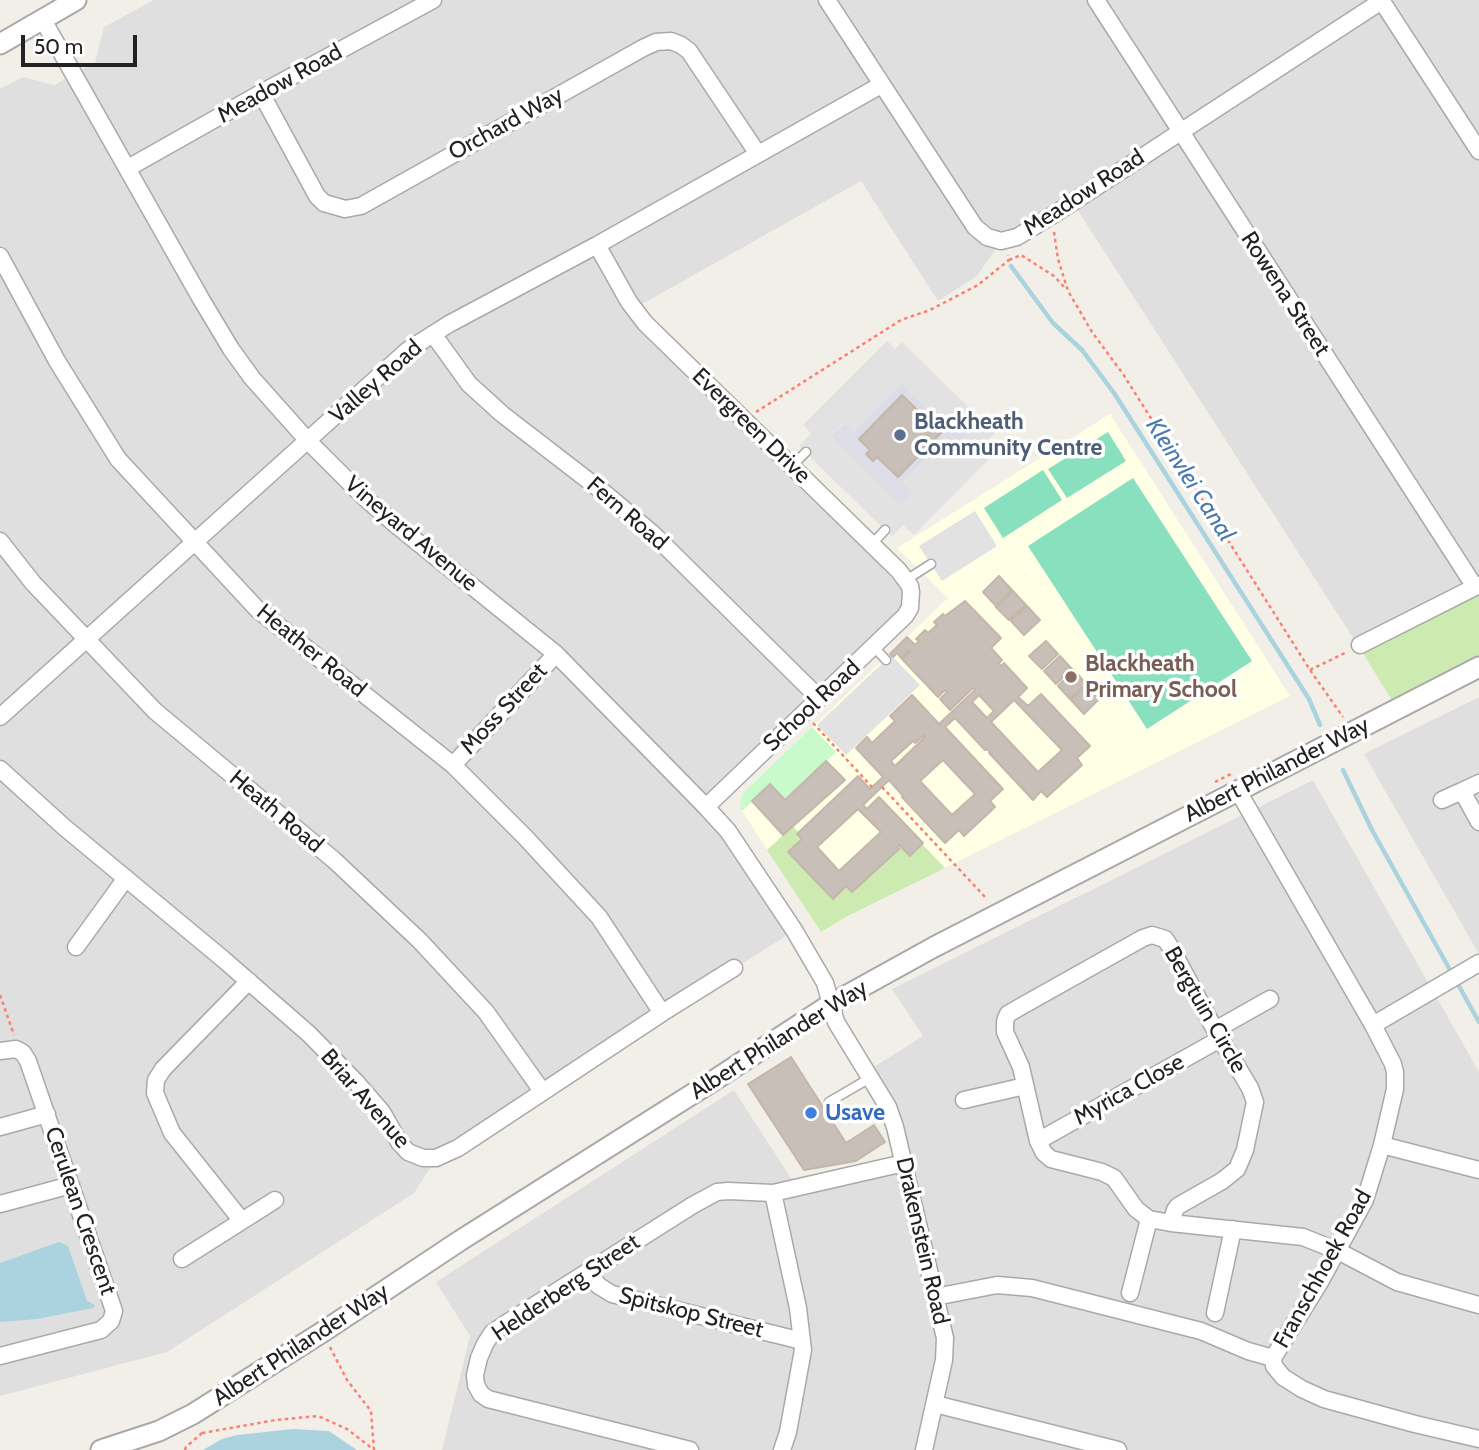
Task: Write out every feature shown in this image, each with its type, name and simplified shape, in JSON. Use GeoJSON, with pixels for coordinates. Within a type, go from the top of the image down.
{"type":"FeatureCollection","features":[{"type":"Feature","properties":{"kind":"street"},"geometry":{"type":"LineString","coordinates":[[0,44],[76,0]]}},
{"type":"Feature","properties":{"kind":"street","name":"Meadow Road"},"geometry":{"type":"LineString","coordinates":[[128,169],[433,0]]}},
{"type":"Feature","properties":{"kind":"street","name":"Meadow Road"},"geometry":{"type":"LineString","coordinates":[[827,0],[975,227],[987,237],[1006,241],[1053,215],[1382,0]]}},
{"type":"Feature","properties":{"kind":"street","name":"Rowena Street"},"geometry":{"type":"LineString","coordinates":[[1096,0],[1477,586]]}},
{"type":"Feature","properties":{"kind":"street"},"geometry":{"type":"LineString","coordinates":[[1382,0],[1479,151]]}},
{"type":"Feature","properties":{"kind":"street","name":"Vineyard Avenue"},"geometry":{"type":"LineString","coordinates":[[43,20],[231,349],[252,378],[308,441],[364,497],[556,653],[706,807],[728,831],[794,930],[825,983],[831,1004]]}},
{"type":"Feature","properties":{"kind":"street","name":"Orchard Way"},"geometry":{"type":"LineString","coordinates":[[261,93],[317,196],[324,203],[345,209],[361,206],[656,42],[671,41],[689,51],[758,154]]}},
{"type":"Feature","properties":{"kind":"street","name":"Valley Road"},"geometry":{"type":"LineString","coordinates":[[0,717],[408,350],[881,85]]}},
{"type":"Feature","properties":{"kind":"street","name":"Evergreen Drive"},"geometry":{"type":"LineString","coordinates":[[597,245],[645,323],[899,571],[906,580],[912,600]]}},
{"type":"Feature","properties":{"kind":"street","name":"Heather Road"},"geometry":{"type":"LineString","coordinates":[[0,256],[57,361],[118,459],[257,609],[453,765],[525,837],[599,916],[662,1013]]}},
{"type":"Feature","properties":{"kind":"street","name":"Fern Road"},"geometry":{"type":"LineString","coordinates":[[433,334],[477,392],[652,533],[819,698]]}},
{"type":"Feature","properties":{"kind":"street","name":"Heath Road"},"geometry":{"type":"LineString","coordinates":[[0,541],[33,583],[155,711],[334,860],[420,941],[486,1012],[542,1091]]}},
{"type":"Feature","properties":{"kind":"street"},"geometry":{"type":"LineString","coordinates":[[1360,645],[1477,586]]}},
{"type":"Feature","properties":{"kind":"street","name":"School Road"},"geometry":{"type":"LineString","coordinates":[[706,807],[905,616],[912,600]]}},
{"type":"Feature","properties":{"kind":"street","name":"Moss Street"},"geometry":{"type":"LineString","coordinates":[[453,765],[556,653]]}},
{"type":"Feature","properties":{"kind":"street","name":"Albert Philander Way"},"geometry":{"type":"LineString","coordinates":[[101,1450],[159,1431],[193,1414],[831,1004],[934,947],[1314,751],[1344,729],[1479,667]]}},
{"type":"Feature","properties":{"kind":"street","name":"Briar Avenue"},"geometry":{"type":"LineString","coordinates":[[0,769],[64,827],[309,1034],[382,1112],[408,1152],[423,1158],[436,1158],[458,1148],[734,968]]}},
{"type":"Feature","properties":{"kind":"street"},"geometry":{"type":"LineString","coordinates":[[1442,800],[1479,783]]}},
{"type":"Feature","properties":{"kind":"street","name":"Franschhoek Road"},"geometry":{"type":"LineString","coordinates":[[935,1297],[997,1285],[1032,1288],[1201,1331],[1273,1358],[1292,1330],[1366,1200],[1395,1089],[1395,1072],[1373,1025],[1238,791]]}},
{"type":"Feature","properties":{"kind":"street"},"geometry":{"type":"LineString","coordinates":[[1462,791],[1479,822]]}},
{"type":"Feature","properties":{"kind":"street"},"geometry":{"type":"LineString","coordinates":[[76,947],[126,878]]}},
{"type":"Feature","properties":{"kind":"street","name":"Bergtuin Circle"},"geometry":{"type":"LineString","coordinates":[[1038,1141],[1019,1062],[1005,1032],[1008,1014],[1148,936],[1160,936],[1168,943],[1254,1095],[1255,1107],[1237,1169],[1222,1181],[1178,1206],[1171,1223]]}},
{"type":"Feature","properties":{"kind":"street"},"geometry":{"type":"LineString","coordinates":[[1373,1025],[1479,963]]}},
{"type":"Feature","properties":{"kind":"street"},"geometry":{"type":"LineString","coordinates":[[242,1221],[172,1133],[155,1093],[156,1080],[163,1069],[248,981]]}},
{"type":"Feature","properties":{"kind":"street","name":"Myrica Close"},"geometry":{"type":"LineString","coordinates":[[1038,1141],[1218,1035],[1270,999]]}},
{"type":"Feature","properties":{"kind":"street","name":"Drakenstein Road"},"geometry":{"type":"LineString","coordinates":[[831,1004],[836,1022],[891,1115],[935,1297],[945,1348],[924,1450]]}},
{"type":"Feature","properties":{"kind":"street"},"geometry":{"type":"LineString","coordinates":[[0,1051],[20,1050]]}},
{"type":"Feature","properties":{"kind":"street","name":"Cerulean Crescent"},"geometry":{"type":"LineString","coordinates":[[0,1356],[101,1330],[111,1321],[113,1306],[28,1061],[20,1050]]}},
{"type":"Feature","properties":{"kind":"street"},"geometry":{"type":"LineString","coordinates":[[964,1100],[1026,1086]]}},
{"type":"Feature","properties":{"kind":"street"},"geometry":{"type":"LineString","coordinates":[[0,1127],[47,1114]]}},
{"type":"Feature","properties":{"kind":"street"},"geometry":{"type":"LineString","coordinates":[[1038,1141],[1044,1153],[1051,1158],[1114,1178],[1136,1209],[1149,1219],[1298,1236],[1338,1251],[1397,1282],[1479,1305]]}},
{"type":"Feature","properties":{"kind":"street"},"geometry":{"type":"LineString","coordinates":[[1382,1145],[1479,1170]]}},
{"type":"Feature","properties":{"kind":"street","name":"Helderberg Street"},"geometry":{"type":"LineString","coordinates":[[690,1450],[488,1399],[476,1385],[478,1358],[492,1333],[717,1192],[773,1193],[904,1163]]}},
{"type":"Feature","properties":{"kind":"street"},"geometry":{"type":"LineString","coordinates":[[0,1204],[71,1185]]}},
{"type":"Feature","properties":{"kind":"street"},"geometry":{"type":"LineString","coordinates":[[773,1193],[798,1308],[803,1350],[788,1432],[782,1450]]}},
{"type":"Feature","properties":{"kind":"street"},"geometry":{"type":"LineString","coordinates":[[182,1259],[275,1200]]}},
{"type":"Feature","properties":{"kind":"street"},"geometry":{"type":"LineString","coordinates":[[1130,1293],[1149,1219]]}},
{"type":"Feature","properties":{"kind":"street"},"geometry":{"type":"LineString","coordinates":[[1215,1313],[1233,1229]]}},
{"type":"Feature","properties":{"kind":"street","name":"Spitskop Street"},"geometry":{"type":"LineString","coordinates":[[588,1273],[598,1286],[612,1294],[802,1341]]}},
{"type":"Feature","properties":{"kind":"street"},"geometry":{"type":"LineString","coordinates":[[1273,1358],[1283,1377],[1324,1399],[1479,1439]]}},
{"type":"Feature","properties":{"kind":"street"},"geometry":{"type":"LineString","coordinates":[[935,1404],[1118,1450]]}},
{"type":"Feature","properties":{"kind":"lane"},"geometry":{"type":"LineString","coordinates":[[792,466],[806,452]]}},
{"type":"Feature","properties":{"kind":"lane"},"geometry":{"type":"LineString","coordinates":[[872,544],[885,530]]}},
{"type":"Feature","properties":{"kind":"lane"},"geometry":{"type":"LineString","coordinates":[[906,580],[931,564]]}},
{"type":"Feature","properties":{"kind":"lane"},"geometry":{"type":"LineString","coordinates":[[874,647],[886,660]]}},
{"type":"Feature","properties":{"kind":"lane"},"geometry":{"type":"LineString","coordinates":[[829,1102],[870,1078]]}},
{"type":"Feature","properties":{"kind":"path"},"geometry":{"type":"LineString","coordinates":[[1053,215],[1058,259],[1068,291]]}},
{"type":"Feature","properties":{"kind":"path"},"geometry":{"type":"LineString","coordinates":[[1006,241],[1009,260]]}},
{"type":"Feature","properties":{"kind":"path"},"geometry":{"type":"LineString","coordinates":[[746,422],[757,411],[901,320],[930,310],[978,285],[1009,260],[1021,255],[1054,276],[1068,291],[1310,670],[1344,729]]}},
{"type":"Feature","properties":{"kind":"path"},"geometry":{"type":"LineString","coordinates":[[1310,670],[1360,645]]}},
{"type":"Feature","properties":{"kind":"path"},"geometry":{"type":"LineString","coordinates":[[803,713],[872,787]]}},
{"type":"Feature","properties":{"kind":"path"},"geometry":{"type":"LineString","coordinates":[[881,787],[991,902]]}},
{"type":"Feature","properties":{"kind":"path"},"geometry":{"type":"LineString","coordinates":[[0,995],[20,1050]]}},
{"type":"Feature","properties":{"kind":"path"},"geometry":{"type":"LineString","coordinates":[[328,1343],[347,1380],[371,1410],[373,1450]]}},
{"type":"Feature","properties":{"kind":"path"},"geometry":{"type":"LineString","coordinates":[[185,1450],[201,1431],[318,1416],[347,1429],[373,1450]]}},
{"type":"Feature","properties":{"kind":"shaded area"},"geometry":{"type":"Polygon","coordinates":[[[154,0],[1479,0],[1479,587],[1359,647],[1073,203],[1001,242],[977,276],[938,301],[861,181],[635,308],[900,570],[913,600],[708,807],[795,930],[436,1159],[414,1193],[167,1352],[0,1396],[0,89],[23,77],[54,85],[95,63],[104,27],[154,0]]]}},
{"type":"Feature","properties":{"kind":"shaded area"},"geometry":{"type":"Polygon","coordinates":[[[887,341],[895,349],[902,342],[995,433],[987,441],[997,451],[914,535],[903,525],[892,537],[799,446],[811,433],[803,425],[887,341]],[[902,383],[852,433],[843,424],[831,436],[913,492],[903,482],[947,439],[949,429],[902,383]]]}},
{"type":"Feature","properties":{"kind":"shaded area"},"geometry":{"type":"Polygon","coordinates":[[[902,383],[949,429],[958,420],[970,432],[955,447],[946,439],[903,482],[913,492],[901,505],[831,436],[844,424],[853,432],[902,383]],[[902,395],[859,438],[870,450],[866,455],[873,461],[877,457],[898,477],[941,433],[902,395]]]}},
{"type":"Feature","properties":{"kind":"shaded area","name":"Blackheath Primary School"},"geometry":{"type":"Polygon","coordinates":[[[1110,414],[1290,696],[848,916],[821,932],[740,808],[742,794],[948,598],[897,548],[1110,414]]]}},
{"type":"Feature","properties":{"kind":"shaded area"},"geometry":{"type":"Polygon","coordinates":[[[975,511],[997,546],[942,581],[919,546],[975,511]]]}},
{"type":"Feature","properties":{"kind":"shaded area"},"geometry":{"type":"Polygon","coordinates":[[[891,655],[920,685],[846,755],[817,725],[891,655]]]}},
{"type":"Feature","properties":{"kind":"shaded area"},"geometry":{"type":"Polygon","coordinates":[[[1479,697],[1479,954],[1364,754],[1479,697]]]}},
{"type":"Feature","properties":{"kind":"shaded area"},"geometry":{"type":"Polygon","coordinates":[[[1313,780],[1479,1072],[1479,1450],[442,1450],[470,1336],[436,1282],[734,1090],[796,1186],[902,1162],[866,1072],[923,1036],[892,989],[1313,780]]]}},
{"type":"Feature","properties":{"kind":"green space"},"geometry":{"type":"Polygon","coordinates":[[[1108,432],[1126,461],[1067,498],[1048,469],[1108,432]]]}},
{"type":"Feature","properties":{"kind":"green space"},"geometry":{"type":"Polygon","coordinates":[[[1043,470],[1062,500],[1003,538],[984,508],[1043,470]]]}},
{"type":"Feature","properties":{"kind":"green space"},"geometry":{"type":"Polygon","coordinates":[[[1133,478],[1252,661],[1147,729],[1028,546],[1133,478]]]}},
{"type":"Feature","properties":{"kind":"green space"},"geometry":{"type":"Polygon","coordinates":[[[1479,591],[1479,659],[1393,702],[1361,650],[1479,591]]]}},
{"type":"Feature","properties":{"kind":"green space"},"geometry":{"type":"Polygon","coordinates":[[[812,727],[836,752],[785,800],[770,784],[742,811],[742,794],[812,727]]]}},
{"type":"Feature","properties":{"kind":"green space"},"geometry":{"type":"Polygon","coordinates":[[[793,826],[802,839],[788,852],[833,899],[846,886],[853,892],[899,845],[910,856],[922,844],[945,868],[821,932],[767,850],[793,826]]]}},
{"type":"Feature","properties":{"kind":"water"},"geometry":{"type":"Polygon","coordinates":[[[59,1242],[68,1246],[87,1301],[95,1305],[93,1308],[37,1319],[0,1322],[0,1263],[59,1242]]]}},
{"type":"Feature","properties":{"kind":"water"},"geometry":{"type":"Polygon","coordinates":[[[293,1429],[329,1431],[357,1450],[203,1450],[222,1439],[237,1435],[293,1429]]]}},
{"type":"Feature","properties":{"kind":"building"},"geometry":{"type":"Polygon","coordinates":[[[902,395],[941,433],[898,477],[877,457],[873,461],[866,454],[870,450],[859,439],[902,395]]]}},
{"type":"Feature","properties":{"kind":"building"},"geometry":{"type":"Polygon","coordinates":[[[999,576],[1012,590],[996,606],[983,592],[999,576]]]}},
{"type":"Feature","properties":{"kind":"building"},"geometry":{"type":"Polygon","coordinates":[[[1013,591],[1026,605],[1009,620],[996,607],[1013,591]]]}},
{"type":"Feature","properties":{"kind":"building"},"geometry":{"type":"Polygon","coordinates":[[[965,601],[1001,638],[991,648],[1002,660],[999,663],[1001,666],[1004,663],[1027,688],[1018,697],[1028,706],[1041,694],[1090,746],[1077,758],[1082,765],[1047,797],[1041,791],[1033,800],[955,718],[945,727],[1003,789],[990,801],[995,807],[964,836],[959,830],[945,843],[889,780],[863,805],[867,809],[879,797],[923,843],[910,856],[899,845],[899,849],[852,892],[846,886],[833,899],[788,852],[802,839],[797,834],[858,776],[870,789],[883,777],[856,748],[867,737],[872,743],[895,721],[890,716],[912,695],[939,724],[975,690],[973,688],[950,710],[940,699],[947,692],[945,690],[938,697],[902,659],[909,650],[901,658],[897,653],[893,657],[890,654],[907,637],[915,645],[919,641],[916,639],[925,630],[928,633],[937,625],[934,622],[943,614],[945,616],[965,601]],[[979,695],[972,702],[987,718],[994,711],[979,695]],[[1014,700],[991,722],[1038,772],[1062,750],[1014,700]],[[926,736],[915,743],[913,741],[891,761],[895,766],[926,736]],[[943,760],[920,781],[952,815],[975,794],[943,760]],[[858,809],[817,847],[839,871],[881,832],[858,809]]]}},
{"type":"Feature","properties":{"kind":"building"},"geometry":{"type":"Polygon","coordinates":[[[1027,606],[1040,620],[1024,635],[1011,621],[1027,606]]]}},
{"type":"Feature","properties":{"kind":"building"},"geometry":{"type":"Polygon","coordinates":[[[1046,641],[1058,654],[1042,669],[1029,656],[1046,641]]]}},
{"type":"Feature","properties":{"kind":"building"},"geometry":{"type":"Polygon","coordinates":[[[1060,656],[1072,669],[1056,684],[1044,671],[1060,656]]]}},
{"type":"Feature","properties":{"kind":"building"},"geometry":{"type":"Polygon","coordinates":[[[1074,670],[1086,684],[1070,699],[1058,686],[1074,670]]]}},
{"type":"Feature","properties":{"kind":"building"},"geometry":{"type":"Polygon","coordinates":[[[1088,685],[1100,698],[1084,714],[1071,700],[1088,685]]]}},
{"type":"Feature","properties":{"kind":"building"},"geometry":{"type":"Polygon","coordinates":[[[826,761],[845,780],[783,835],[752,801],[770,784],[785,800],[826,761]]]}},
{"type":"Feature","properties":{"kind":"building"},"geometry":{"type":"Polygon","coordinates":[[[791,1057],[846,1143],[874,1125],[885,1142],[856,1161],[804,1170],[748,1084],[791,1057]]]}},
{"type":"Feature","properties":{"kind":"waterway","name":"Kleinvlei Canal"},"geometry":{"type":"LineString","coordinates":[[1011,266],[1053,323],[1082,350],[1114,393],[1309,699],[1320,725]]}},
{"type":"Feature","properties":{"kind":"waterway","name":"Kleinvlei Canal"},"geometry":{"type":"LineString","coordinates":[[1343,770],[1372,830],[1479,1022]]}},
{"type":"Feature","properties":{"kind":"place","name":"Blackheath Community Centre"},"geometry":{"type":"Point","coordinates":[900,435]}},
{"type":"Feature","properties":{"kind":"place","name":"Blackheath Primary School"},"geometry":{"type":"Point","coordinates":[1071,677]}},
{"type":"Feature","properties":{"kind":"place","name":"Usave"},"geometry":{"type":"Point","coordinates":[811,1113]}}]}
